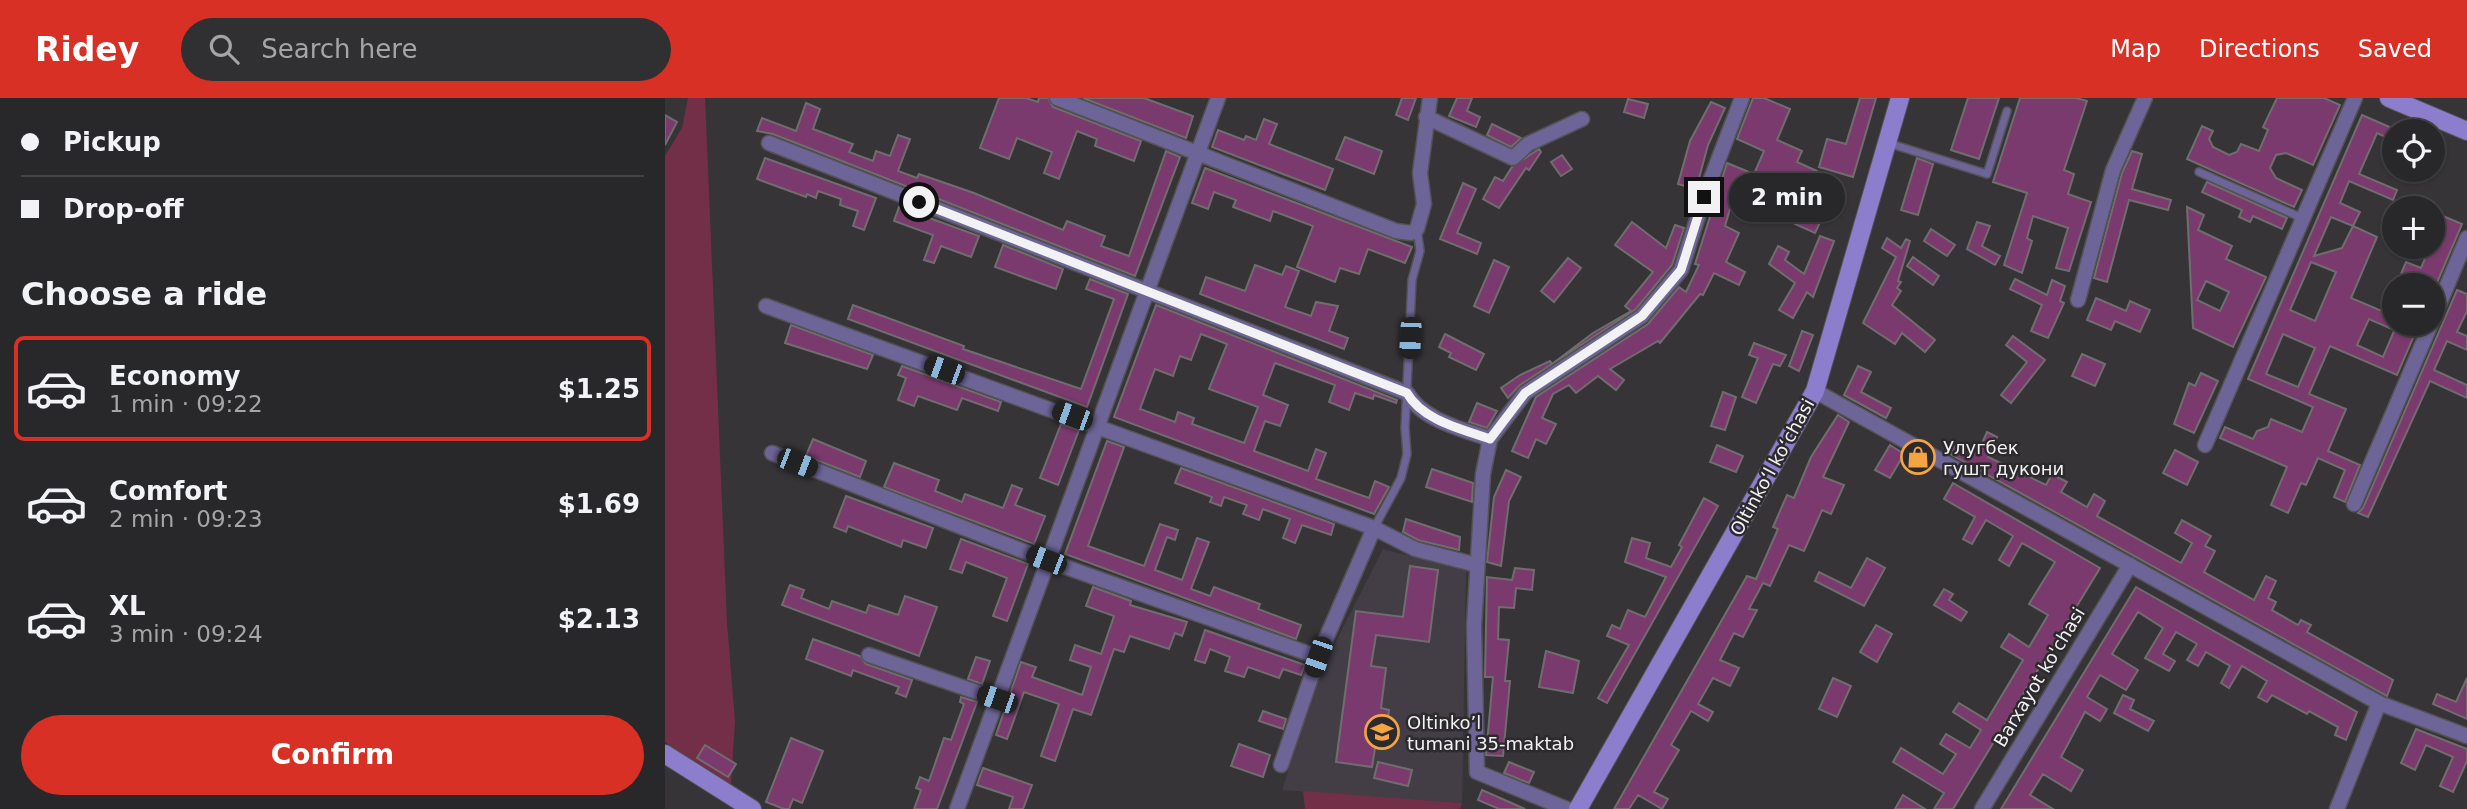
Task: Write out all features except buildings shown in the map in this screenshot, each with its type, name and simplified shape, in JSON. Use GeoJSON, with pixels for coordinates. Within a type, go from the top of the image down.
{"type":"FeatureCollection","features":[{"type":"Feature","properties":{"kind":"main road","name":"Oltinkoʻl koʻchasi"},"geometry":{"type":"LineString","coordinates":[[1578,809],[1815,391],[1900,98]]}},
{"type":"Feature","properties":{"kind":"main road"},"geometry":{"type":"LineString","coordinates":[[2389,98],[2467,131]]}},
{"type":"Feature","properties":{"kind":"main road"},"geometry":{"type":"LineString","coordinates":[[665,754],[752,809]]}},
{"type":"Feature","properties":{"kind":"street"},"geometry":{"type":"LineString","coordinates":[[1057,98],[1396,231],[1411,233],[1417,229],[1424,204],[1420,173],[1430,98]]}},
{"type":"Feature","properties":{"kind":"street"},"geometry":{"type":"LineString","coordinates":[[957,809],[1145,290],[1218,98]]}},
{"type":"Feature","properties":{"kind":"street"},"geometry":{"type":"LineString","coordinates":[[1567,809],[1477,772],[1474,626],[1483,474],[1490,439],[1525,393],[1642,316],[1681,270],[1704,197],[1742,98]]}},
{"type":"Feature","properties":{"kind":"street"},"geometry":{"type":"LineString","coordinates":[[2078,300],[2113,170],[2145,98]]}},
{"type":"Feature","properties":{"kind":"street"},"geometry":{"type":"LineString","coordinates":[[2205,445],[2355,98]]}},
{"type":"Feature","properties":{"kind":"street"},"geometry":{"type":"LineString","coordinates":[[1426,117],[1513,158],[1528,144],[1581,119]]}},
{"type":"Feature","properties":{"kind":"street"},"geometry":{"type":"LineString","coordinates":[[769,143],[1407,393],[1414,405],[1435,417],[1490,439]]}},
{"type":"Feature","properties":{"kind":"street"},"geometry":{"type":"LineString","coordinates":[[2445,290],[2467,238]]}},
{"type":"Feature","properties":{"kind":"street"},"geometry":{"type":"LineString","coordinates":[[766,306],[1374,528],[1415,549],[1477,565]]}},
{"type":"Feature","properties":{"kind":"street"},"geometry":{"type":"LineString","coordinates":[[2354,504],[2426,336]]}},
{"type":"Feature","properties":{"kind":"street"},"geometry":{"type":"LineString","coordinates":[[1815,391],[2379,703],[2467,736]]}},
{"type":"Feature","properties":{"kind":"street"},"geometry":{"type":"LineString","coordinates":[[772,453],[1046,560],[1318,657]]}},
{"type":"Feature","properties":{"kind":"street"},"geometry":{"type":"LineString","coordinates":[[1281,765],[1318,657],[1374,528]]}},
{"type":"Feature","properties":{"kind":"street","name":"Barxayot ko'chasi"},"geometry":{"type":"LineString","coordinates":[[1982,809],[2130,565]]}},
{"type":"Feature","properties":{"kind":"street"},"geometry":{"type":"LineString","coordinates":[[869,655],[997,699]]}},
{"type":"Feature","properties":{"kind":"street"},"geometry":{"type":"LineString","coordinates":[[2337,809],[2379,703]]}},
{"type":"Feature","properties":{"kind":"lane"},"geometry":{"type":"LineString","coordinates":[[1887,143],[1987,174],[2007,111]]}},
{"type":"Feature","properties":{"kind":"lane"},"geometry":{"type":"LineString","coordinates":[[2199,172],[2302,218]]}},
{"type":"Feature","properties":{"kind":"lane"},"geometry":{"type":"LineString","coordinates":[[1374,528],[1401,478],[1407,454],[1412,280],[1420,251],[1417,229]]}},
{"type":"Feature","properties":{"kind":"shaded area"},"geometry":{"type":"Polygon","coordinates":[[[688,98],[705,98],[727,623],[735,721],[731,784],[665,742],[665,156],[682,128],[688,98]]]}},
{"type":"Feature","properties":{"kind":"shaded area","name":"Oltinko’l tumani 35-maktab"},"geometry":{"type":"Polygon","coordinates":[[[1383,549],[1466,571],[1462,803],[1282,790],[1319,675],[1383,549]]]}},
{"type":"Feature","properties":{"kind":"shaded area"},"geometry":{"type":"Polygon","coordinates":[[[1303,791],[1462,803],[1460,809],[1305,809],[1303,791]]]}},
{"type":"Feature","properties":{"kind":"place","name":"Улугбек гушт дукони"},"geometry":{"type":"Point","coordinates":[1918,457]}},
{"type":"Feature","properties":{"kind":"place","name":"Oltinko’l tumani 35-maktab"},"geometry":{"type":"Point","coordinates":[1382,732]}},
{"type":"Feature","properties":{"kind":"route"},"geometry":{"type":"LineString","coordinates":[[919,202],[1407,393],[1414,405],[1446,423],[1490,439],[1525,393],[1642,316],[1681,270],[1704,197]]}}]}
